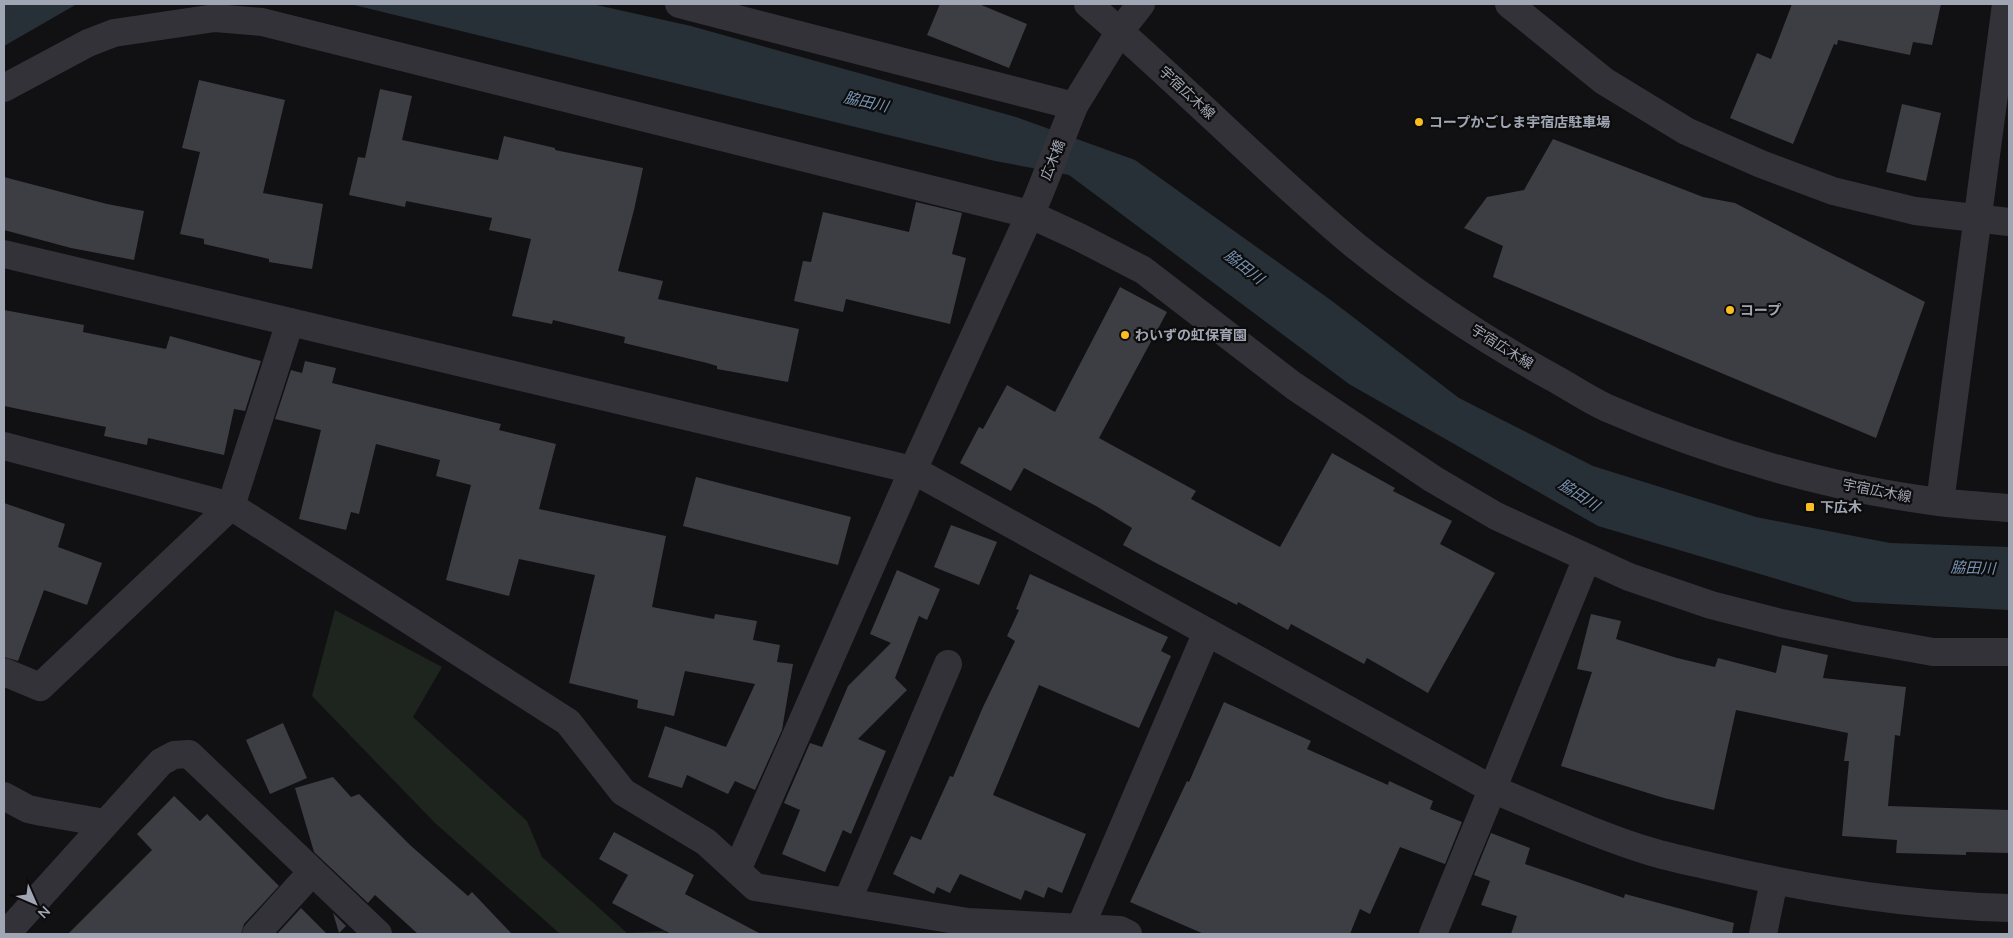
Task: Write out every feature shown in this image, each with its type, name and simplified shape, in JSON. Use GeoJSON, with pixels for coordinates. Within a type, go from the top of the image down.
{"type":"FeatureCollection","features":[{"type":"Feature","properties":{"kind":"street"},"geometry":{"type":"LineString","coordinates":[[679,4],[1071,115]]}},
{"type":"Feature","properties":{"kind":"street","name":"宇宿広木線"},"geometry":{"type":"LineString","coordinates":[[1088,4],[1120,31],[1253,155],[1358,247],[1430,301],[1517,358],[1605,407],[1713,449],[1816,479],[1940,502],[2009,508]]}},
{"type":"Feature","properties":{"kind":"street","name":"広木橋"},"geometry":{"type":"LineString","coordinates":[[737,870],[913,470],[1034,206],[1071,115],[1120,31],[1141,4]]}},
{"type":"Feature","properties":{"kind":"street"},"geometry":{"type":"LineString","coordinates":[[1508,4],[1604,81],[1686,131],[1761,164],[1833,192],[1915,211],[2009,222]]}},
{"type":"Feature","properties":{"kind":"street"},"geometry":{"type":"LineString","coordinates":[[1940,502],[2006,4]]}},
{"type":"Feature","properties":{"kind":"street"},"geometry":{"type":"LineString","coordinates":[[4,88],[88,42],[114,33],[215,18],[262,22],[1034,206],[1079,237],[1143,270],[1294,386],[1433,479],[1496,516],[1587,558],[1629,577],[1711,605],[1781,623],[1933,652],[2009,652]]}},
{"type":"Feature","properties":{"kind":"street"},"geometry":{"type":"LineString","coordinates":[[4,254],[913,470],[1492,789],[1562,819],[1651,852],[1774,881],[1887,899],[1971,907],[2009,908]]}},
{"type":"Feature","properties":{"kind":"street"},"geometry":{"type":"LineString","coordinates":[[4,672],[40,687],[231,506],[290,322]]}},
{"type":"Feature","properties":{"kind":"street"},"geometry":{"type":"LineString","coordinates":[[4,446],[231,506],[568,722],[623,792],[706,842],[754,887],[968,922],[1120,930],[1128,934]]}},
{"type":"Feature","properties":{"kind":"street"},"geometry":{"type":"LineString","coordinates":[[1433,934],[1587,558]]}},
{"type":"Feature","properties":{"kind":"street"},"geometry":{"type":"LineString","coordinates":[[1080,928],[1207,632]]}},
{"type":"Feature","properties":{"kind":"street"},"geometry":{"type":"LineString","coordinates":[[847,902],[948,664]]}},
{"type":"Feature","properties":{"kind":"street"},"geometry":{"type":"LineString","coordinates":[[6,934],[161,762],[174,755],[189,754],[378,934]]}},
{"type":"Feature","properties":{"kind":"street"},"geometry":{"type":"LineString","coordinates":[[4,796],[35,811],[105,823]]}},
{"type":"Feature","properties":{"kind":"street"},"geometry":{"type":"LineString","coordinates":[[256,934],[312,872]]}},
{"type":"Feature","properties":{"kind":"street"},"geometry":{"type":"LineString","coordinates":[[1763,934],[1774,881]]}},
{"type":"Feature","properties":{"kind":"shaded area"},"geometry":{"type":"Polygon","coordinates":[[[335,610],[442,667],[413,717],[527,821],[542,857],[627,933],[664,931],[668,934],[560,934],[435,823],[312,696],[335,610]]]}},
{"type":"Feature","properties":{"kind":"water"},"geometry":{"type":"Polygon","coordinates":[[[4,4],[77,4],[4,46],[4,4]]]}},
{"type":"Feature","properties":{"kind":"water","name":"脇田川"},"geometry":{"type":"Polygon","coordinates":[[[350,4],[592,4],[691,26],[1016,117],[1135,160],[1332,301],[1459,398],[1593,466],[1756,517],[1890,543],[2009,547],[2009,610],[1854,602],[1598,526],[1349,384],[1069,175],[995,161],[350,4]]]}},
{"type":"Feature","properties":{"kind":"building"},"geometry":{"type":"Polygon","coordinates":[[[940,4],[979,4],[1027,24],[1009,68],[927,35],[940,4]]]}},
{"type":"Feature","properties":{"kind":"building"},"geometry":{"type":"Polygon","coordinates":[[[1792,4],[1941,4],[1932,45],[1913,42],[1910,55],[1838,40],[1837,45],[1834,44],[1793,144],[1730,118],[1757,53],[1771,59],[1792,4]]]}},
{"type":"Feature","properties":{"kind":"building"},"geometry":{"type":"Polygon","coordinates":[[[199,80],[285,100],[263,193],[323,204],[312,269],[269,262],[269,259],[204,244],[204,239],[180,234],[200,152],[182,148],[199,80]]]}},
{"type":"Feature","properties":{"kind":"building"},"geometry":{"type":"Polygon","coordinates":[[[380,89],[412,96],[402,140],[498,160],[504,136],[555,148],[555,150],[643,168],[618,271],[663,281],[658,299],[799,329],[788,382],[717,369],[717,366],[707,363],[624,343],[625,337],[553,320],[552,324],[512,316],[531,239],[489,230],[492,218],[406,201],[405,207],[349,195],[358,157],[365,158],[380,89]]]}},
{"type":"Feature","properties":{"kind":"building"},"geometry":{"type":"Polygon","coordinates":[[[1902,104],[1941,113],[1926,181],[1886,172],[1902,104]]]}},
{"type":"Feature","properties":{"kind":"building"},"geometry":{"type":"Polygon","coordinates":[[[1553,139],[1703,197],[1735,203],[1925,302],[1876,438],[1493,277],[1503,246],[1464,228],[1487,197],[1524,190],[1553,139]]]}},
{"type":"Feature","properties":{"kind":"building"},"geometry":{"type":"Polygon","coordinates":[[[4,177],[107,204],[144,211],[134,260],[71,248],[4,230],[4,177]]]}},
{"type":"Feature","properties":{"kind":"building"},"geometry":{"type":"Polygon","coordinates":[[[916,202],[962,213],[952,254],[966,258],[950,324],[846,299],[843,312],[794,301],[803,261],[811,262],[823,212],[909,232],[916,202]]]}},
{"type":"Feature","properties":{"kind":"building"},"geometry":{"type":"Polygon","coordinates":[[[1120,287],[1167,312],[1099,438],[1196,491],[1191,499],[1280,547],[1332,453],[1395,488],[1393,491],[1452,521],[1440,544],[1495,573],[1428,693],[1367,658],[1364,664],[1291,624],[1288,630],[1238,602],[1237,605],[1123,545],[1132,528],[1096,506],[1024,468],[1011,491],[960,463],[979,427],[983,429],[1007,385],[1055,412],[1120,287]]]}},
{"type":"Feature","properties":{"kind":"building"},"geometry":{"type":"Polygon","coordinates":[[[4,310],[84,325],[83,332],[166,349],[170,336],[261,361],[245,411],[234,409],[224,455],[148,438],[147,445],[104,436],[106,427],[4,406],[4,310]]]}},
{"type":"Feature","properties":{"kind":"building"},"geometry":{"type":"Polygon","coordinates":[[[305,361],[336,368],[332,383],[501,424],[499,430],[556,444],[539,509],[666,536],[652,607],[714,619],[715,614],[757,621],[753,640],[780,645],[777,662],[793,664],[782,730],[755,790],[735,781],[728,794],[687,775],[682,788],[648,777],[665,726],[726,747],[755,684],[685,671],[674,716],[637,708],[638,700],[569,683],[595,575],[519,559],[509,596],[446,580],[471,485],[436,476],[440,460],[376,444],[359,514],[351,512],[346,530],[299,519],[321,430],[275,419],[291,370],[302,373],[305,361]]]}},
{"type":"Feature","properties":{"kind":"building"},"geometry":{"type":"Polygon","coordinates":[[[696,477],[851,517],[838,565],[683,526],[696,477]]]}},
{"type":"Feature","properties":{"kind":"building"},"geometry":{"type":"Polygon","coordinates":[[[4,503],[65,524],[58,547],[102,563],[87,605],[44,590],[18,661],[4,657],[4,503]]]}},
{"type":"Feature","properties":{"kind":"building"},"geometry":{"type":"Polygon","coordinates":[[[951,525],[997,542],[979,585],[934,567],[951,525]]]}},
{"type":"Feature","properties":{"kind":"building"},"geometry":{"type":"Polygon","coordinates":[[[897,570],[940,589],[927,620],[919,616],[895,678],[907,690],[858,739],[886,751],[851,834],[843,830],[825,872],[782,854],[800,810],[784,803],[810,743],[822,747],[848,686],[891,643],[870,634],[897,570]]]}},
{"type":"Feature","properties":{"kind":"building"},"geometry":{"type":"Polygon","coordinates":[[[1030,574],[1168,637],[1161,651],[1171,656],[1139,728],[1039,685],[993,795],[1086,834],[1062,893],[1048,887],[1044,898],[1025,890],[1021,900],[960,874],[950,893],[937,887],[934,894],[893,874],[911,836],[921,840],[950,776],[953,777],[983,707],[1015,641],[1007,636],[1019,610],[1016,609],[1030,574]]]}},
{"type":"Feature","properties":{"kind":"building"},"geometry":{"type":"Polygon","coordinates":[[[1591,614],[1621,621],[1616,639],[1677,658],[1715,667],[1718,658],[1776,673],[1782,645],[1828,655],[1823,678],[1906,687],[1900,736],[1895,735],[1888,806],[2009,810],[2009,853],[1966,852],[1966,855],[1896,853],[1897,840],[1842,836],[1849,761],[1844,761],[1848,733],[1736,710],[1714,810],[1664,798],[1561,766],[1592,672],[1577,669],[1591,614]]]}},
{"type":"Feature","properties":{"kind":"building"},"geometry":{"type":"Polygon","coordinates":[[[1224,702],[1311,741],[1307,749],[1388,785],[1389,781],[1433,801],[1430,809],[1462,822],[1445,864],[1400,847],[1370,914],[1360,909],[1350,934],[1204,934],[1130,902],[1187,781],[1189,782],[1224,702]]]}},
{"type":"Feature","properties":{"kind":"building"},"geometry":{"type":"Polygon","coordinates":[[[283,723],[307,778],[270,794],[246,740],[283,723]]]}},
{"type":"Feature","properties":{"kind":"building"},"geometry":{"type":"Polygon","coordinates":[[[333,777],[351,797],[359,794],[410,845],[468,896],[472,892],[512,934],[418,934],[375,895],[368,903],[314,852],[295,788],[333,777]]]}},
{"type":"Feature","properties":{"kind":"building"},"geometry":{"type":"Polygon","coordinates":[[[174,796],[200,821],[207,814],[279,886],[244,924],[241,934],[68,934],[152,850],[137,834],[174,796]]]}},
{"type":"Feature","properties":{"kind":"building"},"geometry":{"type":"Polygon","coordinates":[[[614,832],[694,875],[685,894],[761,934],[671,934],[612,903],[628,875],[599,859],[614,832]]]}},
{"type":"Feature","properties":{"kind":"building"},"geometry":{"type":"Polygon","coordinates":[[[1491,833],[1530,848],[1525,864],[1624,898],[1625,894],[1734,923],[1732,934],[1511,934],[1517,916],[1481,905],[1490,881],[1474,875],[1491,833]]]}},
{"type":"Feature","properties":{"kind":"building"},"geometry":{"type":"Polygon","coordinates":[[[301,908],[327,934],[277,934],[301,908]]]}},
{"type":"Feature","properties":{"kind":"building"},"geometry":{"type":"Polygon","coordinates":[[[333,913],[346,926],[339,933],[333,913]]]}},
{"type":"Feature","properties":{"kind":"place","name":"コープかごしま宇宿店駐車場"},"geometry":{"type":"Point","coordinates":[1419,122]}},
{"type":"Feature","properties":{"kind":"place","name":"コープ"},"geometry":{"type":"Point","coordinates":[1730,310]}},
{"type":"Feature","properties":{"kind":"place","name":"わいずの虹保育園"},"geometry":{"type":"Point","coordinates":[1125,335]}},
{"type":"Feature","properties":{"kind":"place","name":"下広木"},"geometry":{"type":"Point","coordinates":[1810,507]}}]}
